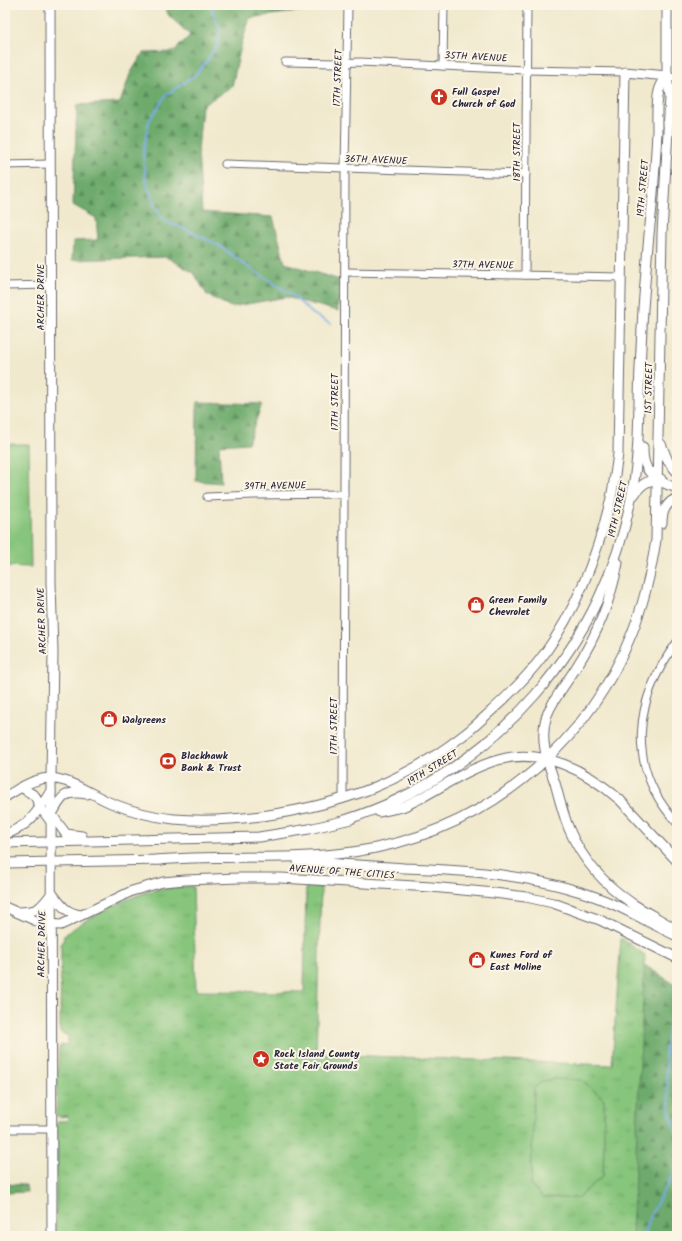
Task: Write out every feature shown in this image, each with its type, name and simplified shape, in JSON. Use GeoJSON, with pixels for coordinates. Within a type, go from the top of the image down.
{"type":"FeatureCollection","features":[{"type":"Feature","properties":{"kind":"main road","name":"ARCHER DRIVE"},"geometry":{"type":"LineString","coordinates":[[50,5],[51,582],[53,653],[51,778],[52,1236]]}},
{"type":"Feature","properties":{"kind":"main road","name":"1ST STREET"},"geometry":{"type":"LineString","coordinates":[[547,759],[582,720],[603,690],[621,658],[635,625],[647,588],[656,540],[662,233],[670,97],[667,76],[667,5]]}},
{"type":"Feature","properties":{"kind":"main road","name":"35TH AVENUE"},"geometry":{"type":"LineString","coordinates":[[624,72],[667,76]]}},
{"type":"Feature","properties":{"kind":"main road","name":"19TH STREET"},"geometry":{"type":"LineString","coordinates":[[343,799],[365,792],[413,769],[439,754],[463,736],[510,694],[545,653],[568,615],[594,559],[612,496],[618,454],[622,277],[624,72]]}},
{"type":"Feature","properties":{"kind":"main road","name":"19TH STREET"},"geometry":{"type":"LineString","coordinates":[[345,820],[391,802],[436,779],[476,752],[494,737],[530,702],[547,682],[568,653],[595,607],[614,562],[625,524],[631,500],[638,451],[643,288],[655,170],[659,90],[667,76]]}},
{"type":"Feature","properties":{"kind":"main road"},"geometry":{"type":"LineString","coordinates":[[641,340],[645,402],[643,461],[648,471],[657,479],[664,484],[677,488]]}},
{"type":"Feature","properties":{"kind":"main road"},"geometry":{"type":"LineString","coordinates":[[658,436],[662,451],[677,472]]}},
{"type":"Feature","properties":{"kind":"main road"},"geometry":{"type":"LineString","coordinates":[[631,500],[645,482],[657,479],[667,479],[677,482]]}},
{"type":"Feature","properties":{"kind":"main road"},"geometry":{"type":"LineString","coordinates":[[621,658],[632,643],[647,604],[659,555],[663,512],[673,500],[677,498]]}},
{"type":"Feature","properties":{"kind":"main road"},"geometry":{"type":"LineString","coordinates":[[625,524],[616,576],[601,620],[577,667],[555,700],[547,717],[544,732],[547,759],[569,829],[591,866],[623,897],[677,930]]}},
{"type":"Feature","properties":{"kind":"main road"},"geometry":{"type":"LineString","coordinates":[[5,843],[222,838],[278,835],[403,807],[478,768],[497,760],[515,756],[529,756],[547,759],[577,770],[610,791],[633,813],[677,861]]}},
{"type":"Feature","properties":{"kind":"main road"},"geometry":{"type":"LineString","coordinates":[[156,860],[178,858],[312,856],[354,852],[385,846],[417,837],[456,822],[489,804],[510,790],[547,759]]}},
{"type":"Feature","properties":{"kind":"main road"},"geometry":{"type":"LineString","coordinates":[[5,797],[38,779],[51,778],[65,781],[110,802],[140,813],[172,819],[196,820],[245,818],[269,815],[343,799]]}},
{"type":"Feature","properties":{"kind":"main road"},"geometry":{"type":"LineString","coordinates":[[21,787],[35,796],[40,807],[63,832],[74,836],[160,834],[222,838]]}},
{"type":"Feature","properties":{"kind":"main road"},"geometry":{"type":"LineString","coordinates":[[5,834],[18,830],[32,819],[51,792]]}},
{"type":"Feature","properties":{"kind":"main road"},"geometry":{"type":"LineString","coordinates":[[52,819],[60,799],[65,795],[79,793],[97,796]]}},
{"type":"Feature","properties":{"kind":"main road","name":"AVENUE OF THE CITIES"},"geometry":{"type":"LineString","coordinates":[[9,863],[243,860],[315,862],[404,868],[437,868],[524,878],[558,885],[594,896],[628,911],[677,936]]}},
{"type":"Feature","properties":{"kind":"main road","name":"AVENUE OF THE CITIES"},"geometry":{"type":"LineString","coordinates":[[5,907],[43,924],[61,925],[119,897],[141,888],[163,882],[185,880],[275,878],[431,887],[500,894],[553,903],[600,920],[677,958]]}},
{"type":"Feature","properties":{"kind":"main road"},"geometry":{"type":"LineString","coordinates":[[16,912],[37,910],[46,902],[52,893],[68,912],[81,915]]}},
{"type":"Feature","properties":{"kind":"street","name":"17TH STREET"},"geometry":{"type":"LineString","coordinates":[[343,799],[345,168],[348,5]]}},
{"type":"Feature","properties":{"kind":"street"},"geometry":{"type":"LineString","coordinates":[[443,66],[444,5]]}},
{"type":"Feature","properties":{"kind":"street","name":"18TH STREET"},"geometry":{"type":"LineString","coordinates":[[525,275],[527,5]]}},
{"type":"Feature","properties":{"kind":"street","name":"35TH AVENUE"},"geometry":{"type":"LineString","coordinates":[[285,62],[360,62],[526,70],[624,72]]}},
{"type":"Feature","properties":{"kind":"street"},"geometry":{"type":"LineString","coordinates":[[667,76],[677,77]]}},
{"type":"Feature","properties":{"kind":"street"},"geometry":{"type":"LineString","coordinates":[[5,165],[50,164]]}},
{"type":"Feature","properties":{"kind":"street","name":"36TH AVENUE"},"geometry":{"type":"LineString","coordinates":[[225,164],[526,174]]}},
{"type":"Feature","properties":{"kind":"street","name":"37TH AVENUE"},"geometry":{"type":"LineString","coordinates":[[345,272],[622,277]]}},
{"type":"Feature","properties":{"kind":"street"},"geometry":{"type":"LineString","coordinates":[[5,286],[51,285]]}},
{"type":"Feature","properties":{"kind":"street","name":"39TH AVENUE"},"geometry":{"type":"LineString","coordinates":[[207,497],[344,494]]}},
{"type":"Feature","properties":{"kind":"street"},"geometry":{"type":"LineString","coordinates":[[677,642],[668,654],[650,687],[643,711],[641,731],[642,751],[650,780],[662,803],[677,823]]}},
{"type":"Feature","properties":{"kind":"street"},"geometry":{"type":"LineString","coordinates":[[5,1129],[52,1129]]}},
{"type":"Feature","properties":{"kind":"green space"},"geometry":{"type":"Polygon","coordinates":[[[165,5],[303,5],[300,11],[250,18],[242,42],[232,86],[202,106],[198,151],[202,212],[273,217],[285,263],[340,280],[338,311],[286,297],[231,307],[207,295],[194,273],[166,257],[72,260],[73,241],[98,240],[96,218],[73,205],[77,105],[120,103],[130,74],[143,53],[173,52],[190,35],[168,15],[165,5]]]}},
{"type":"Feature","properties":{"kind":"green space"},"geometry":{"type":"Polygon","coordinates":[[[197,402],[262,404],[248,443],[219,445],[221,483],[196,481],[197,402]]]}},
{"type":"Feature","properties":{"kind":"green space"},"geometry":{"type":"Polygon","coordinates":[[[5,444],[29,444],[31,567],[5,566],[5,444]]]}},
{"type":"Feature","properties":{"kind":"green space","name":"Rock Island County State Fair Grounds"},"geometry":{"type":"Polygon","coordinates":[[[193,886],[196,991],[304,992],[306,886],[321,887],[316,1054],[612,1065],[621,938],[645,955],[632,1236],[56,1236],[56,1124],[59,1121],[67,1121],[68,1116],[59,1117],[56,1115],[59,1048],[61,1045],[68,1044],[68,1036],[60,1031],[61,944],[63,943],[64,935],[104,910],[136,896],[147,892],[175,887],[193,886]]]}},
{"type":"Feature","properties":{"kind":"green space"},"geometry":{"type":"Polygon","coordinates":[[[642,965],[646,966],[677,986],[677,1236],[525,1236],[566,1220],[642,965]]]}},
{"type":"Feature","properties":{"kind":"green space"},"geometry":{"type":"Polygon","coordinates":[[[555,1079],[582,1080],[604,1099],[603,1176],[577,1198],[543,1198],[531,1185],[534,1088],[543,1081],[555,1079]]]}},
{"type":"Feature","properties":{"kind":"green space"},"geometry":{"type":"Polygon","coordinates":[[[5,1184],[26,1185],[27,1192],[5,1193],[5,1184]]]}},
{"type":"Feature","properties":{"kind":"waterway"},"geometry":{"type":"LineString","coordinates":[[210,5],[220,30],[217,46],[195,75],[166,95],[149,121],[143,153],[146,181],[155,207],[162,218],[169,223],[192,232],[220,246],[245,265],[291,294],[313,314],[331,324]]}},
{"type":"Feature","properties":{"kind":"waterway"},"geometry":{"type":"LineString","coordinates":[[670,1021],[665,1054],[670,1113],[677,1135]]}},
{"type":"Feature","properties":{"kind":"waterway"},"geometry":{"type":"LineString","coordinates":[[644,1236],[648,1220],[677,1166]]}},
{"type":"Feature","properties":{"kind":"place","name":"Full Gospel Church of God"},"geometry":{"type":"Point","coordinates":[439,97]}},
{"type":"Feature","properties":{"kind":"place","name":"Green Family Chevrolet"},"geometry":{"type":"Point","coordinates":[476,605]}},
{"type":"Feature","properties":{"kind":"place","name":"Walgreens"},"geometry":{"type":"Point","coordinates":[109,719]}},
{"type":"Feature","properties":{"kind":"place","name":"Blackhawk Bank & Trust"},"geometry":{"type":"Point","coordinates":[168,761]}},
{"type":"Feature","properties":{"kind":"place","name":"Kunes Ford of East Moline"},"geometry":{"type":"Point","coordinates":[477,960]}},
{"type":"Feature","properties":{"kind":"place","name":"Rock Island County State Fair Grounds"},"geometry":{"type":"Point","coordinates":[261,1059]}}]}
